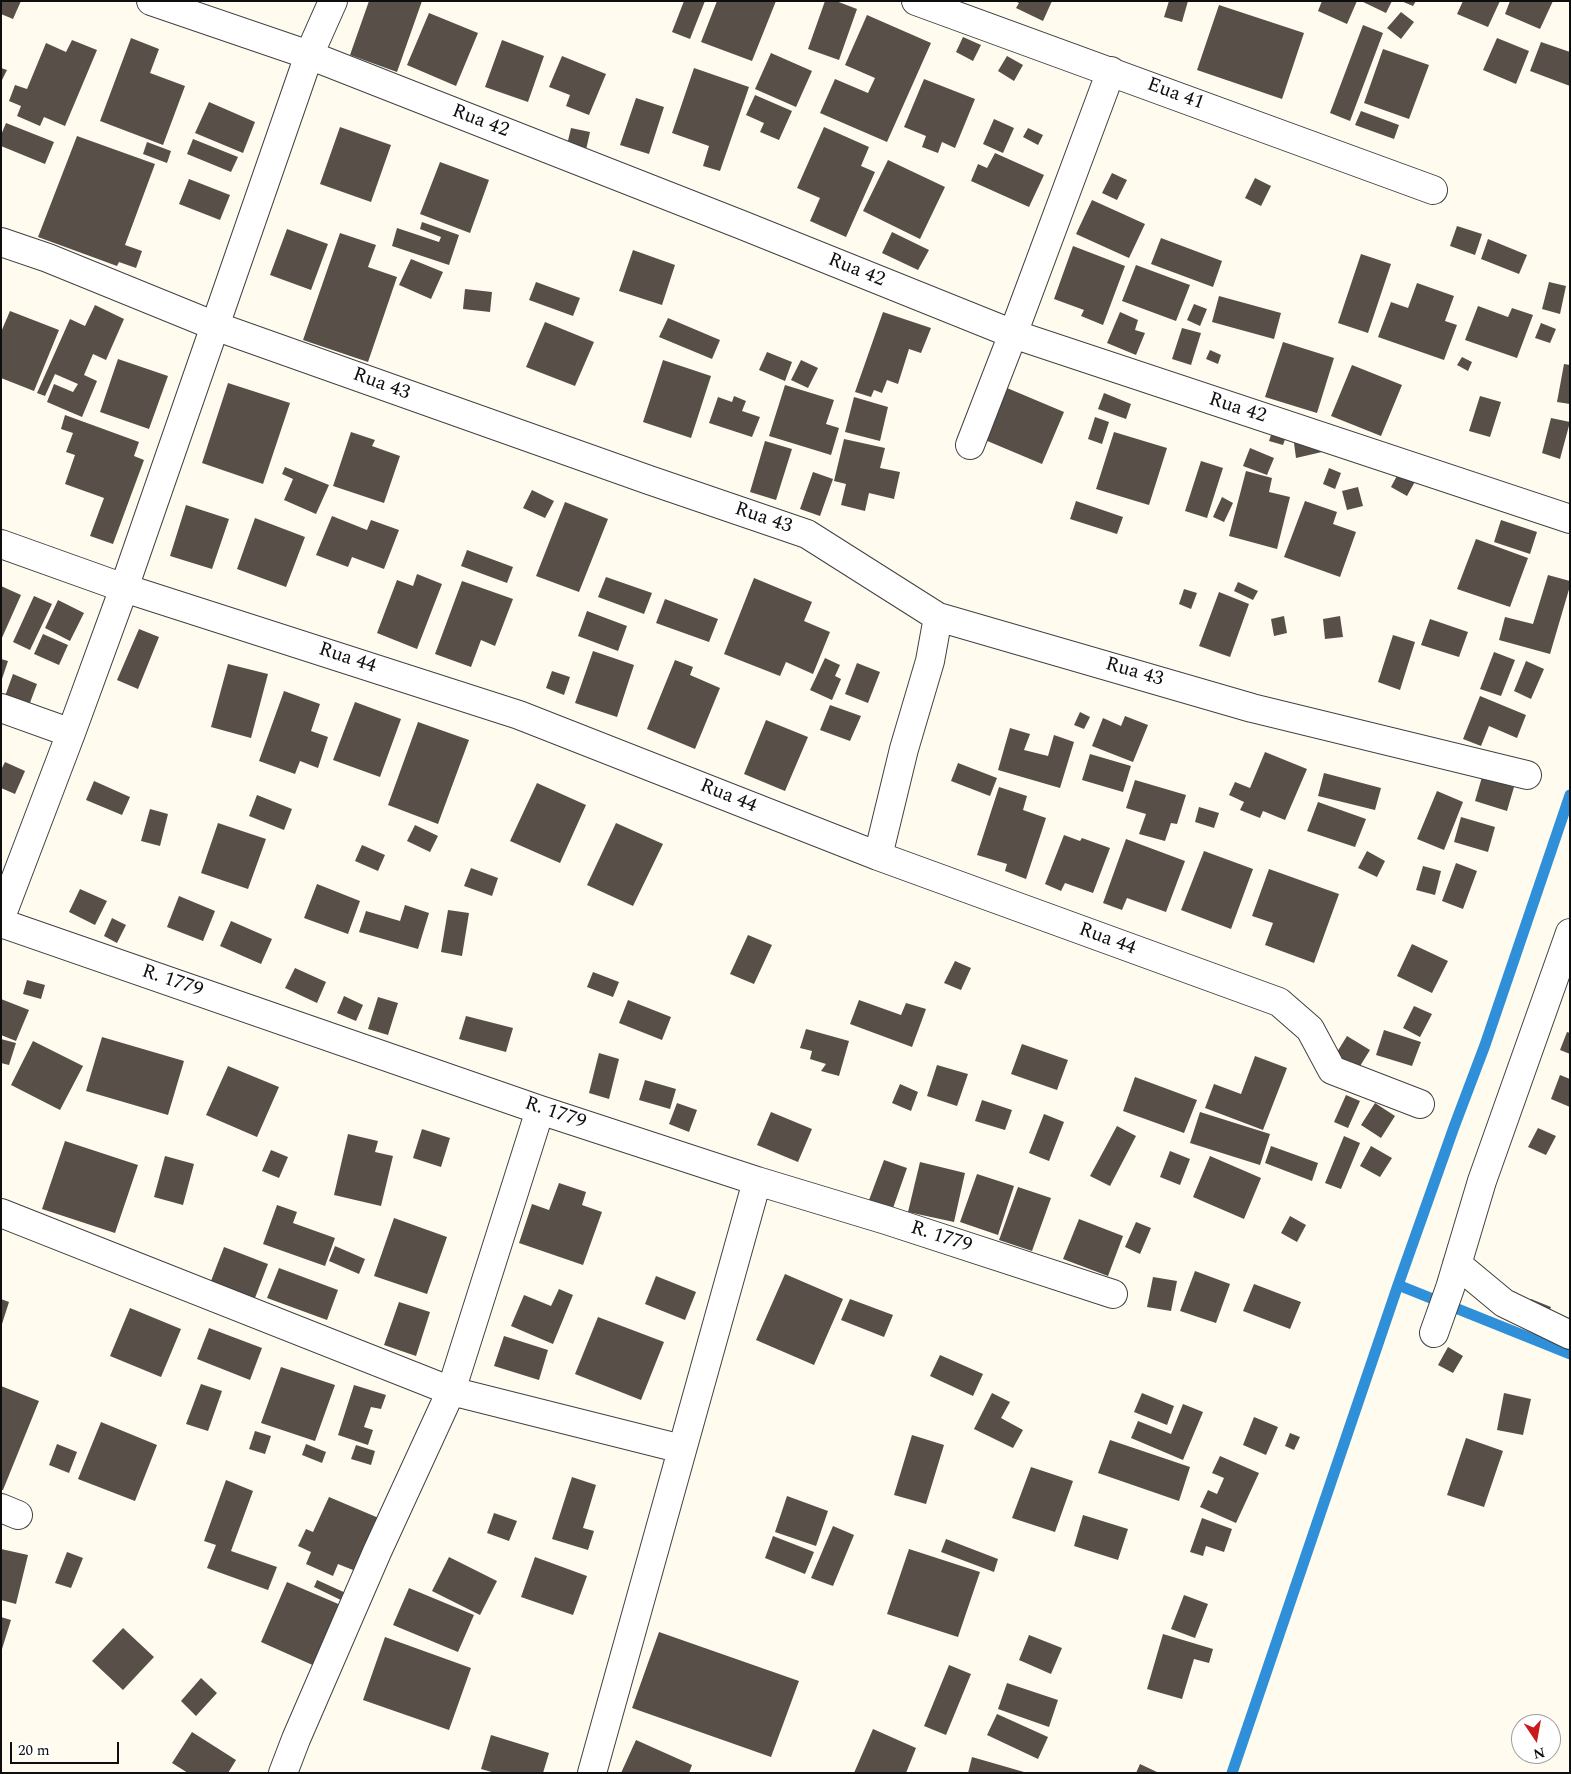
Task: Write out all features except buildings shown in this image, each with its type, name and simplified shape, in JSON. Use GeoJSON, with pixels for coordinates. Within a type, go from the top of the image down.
{"type":"FeatureCollection","features":[{"type":"Feature","properties":{"kind":"street","name":"Rua 42"},"geometry":{"type":"LineString","coordinates":[[151,1],[309,55],[1014,334],[1570,519]]}},
{"type":"Feature","properties":{"kind":"street"},"geometry":{"type":"LineString","coordinates":[[1,917],[124,588],[309,55],[333,1]]}},
{"type":"Feature","properties":{"kind":"street","name":"Eua 41"},"geometry":{"type":"LineString","coordinates":[[916,1],[1433,190]]}},
{"type":"Feature","properties":{"kind":"street"},"geometry":{"type":"LineString","coordinates":[[970,445],[1014,334],[1111,71]]}},
{"type":"Feature","properties":{"kind":"street","name":"Rua 43"},"geometry":{"type":"LineString","coordinates":[[1,242],[48,258],[215,326],[807,534],[938,618],[1252,708],[1527,774]]}},
{"type":"Feature","properties":{"kind":"street","name":"Rua 44"},"geometry":{"type":"LineString","coordinates":[[1,544],[124,588],[519,715],[878,856],[1279,1002],[1310,1029],[1332,1070],[1420,1104]]}},
{"type":"Feature","properties":{"kind":"street"},"geometry":{"type":"LineString","coordinates":[[878,856],[904,750],[930,661],[938,618]]}},
{"type":"Feature","properties":{"kind":"street"},"geometry":{"type":"LineString","coordinates":[[1,708],[71,733]]}},
{"type":"Feature","properties":{"kind":"street","name":"R. 1779"},"geometry":{"type":"LineString","coordinates":[[1,923],[540,1110],[1113,1294]]}},
{"type":"Feature","properties":{"kind":"street"},"geometry":{"type":"LineString","coordinates":[[1434,1332],[1482,1181],[1570,933]]}},
{"type":"Feature","properties":{"kind":"street"},"geometry":{"type":"LineString","coordinates":[[284,1773],[296,1739],[377,1552],[451,1392],[540,1110]]}},
{"type":"Feature","properties":{"kind":"street"},"geometry":{"type":"LineString","coordinates":[[592,1773],[757,1181]]}},
{"type":"Feature","properties":{"kind":"street"},"geometry":{"type":"LineString","coordinates":[[1,1213],[451,1392],[682,1449]]}},
{"type":"Feature","properties":{"kind":"street"},"geometry":{"type":"LineString","coordinates":[[1453,1276],[1504,1304],[1570,1335]]}},
{"type":"Feature","properties":{"kind":"waterway"},"geometry":{"type":"LineString","coordinates":[[1232,1773],[1398,1285],[1485,1045],[1570,795]]}},
{"type":"Feature","properties":{"kind":"waterway"},"geometry":{"type":"LineString","coordinates":[[1398,1285],[1570,1354]]}}]}
